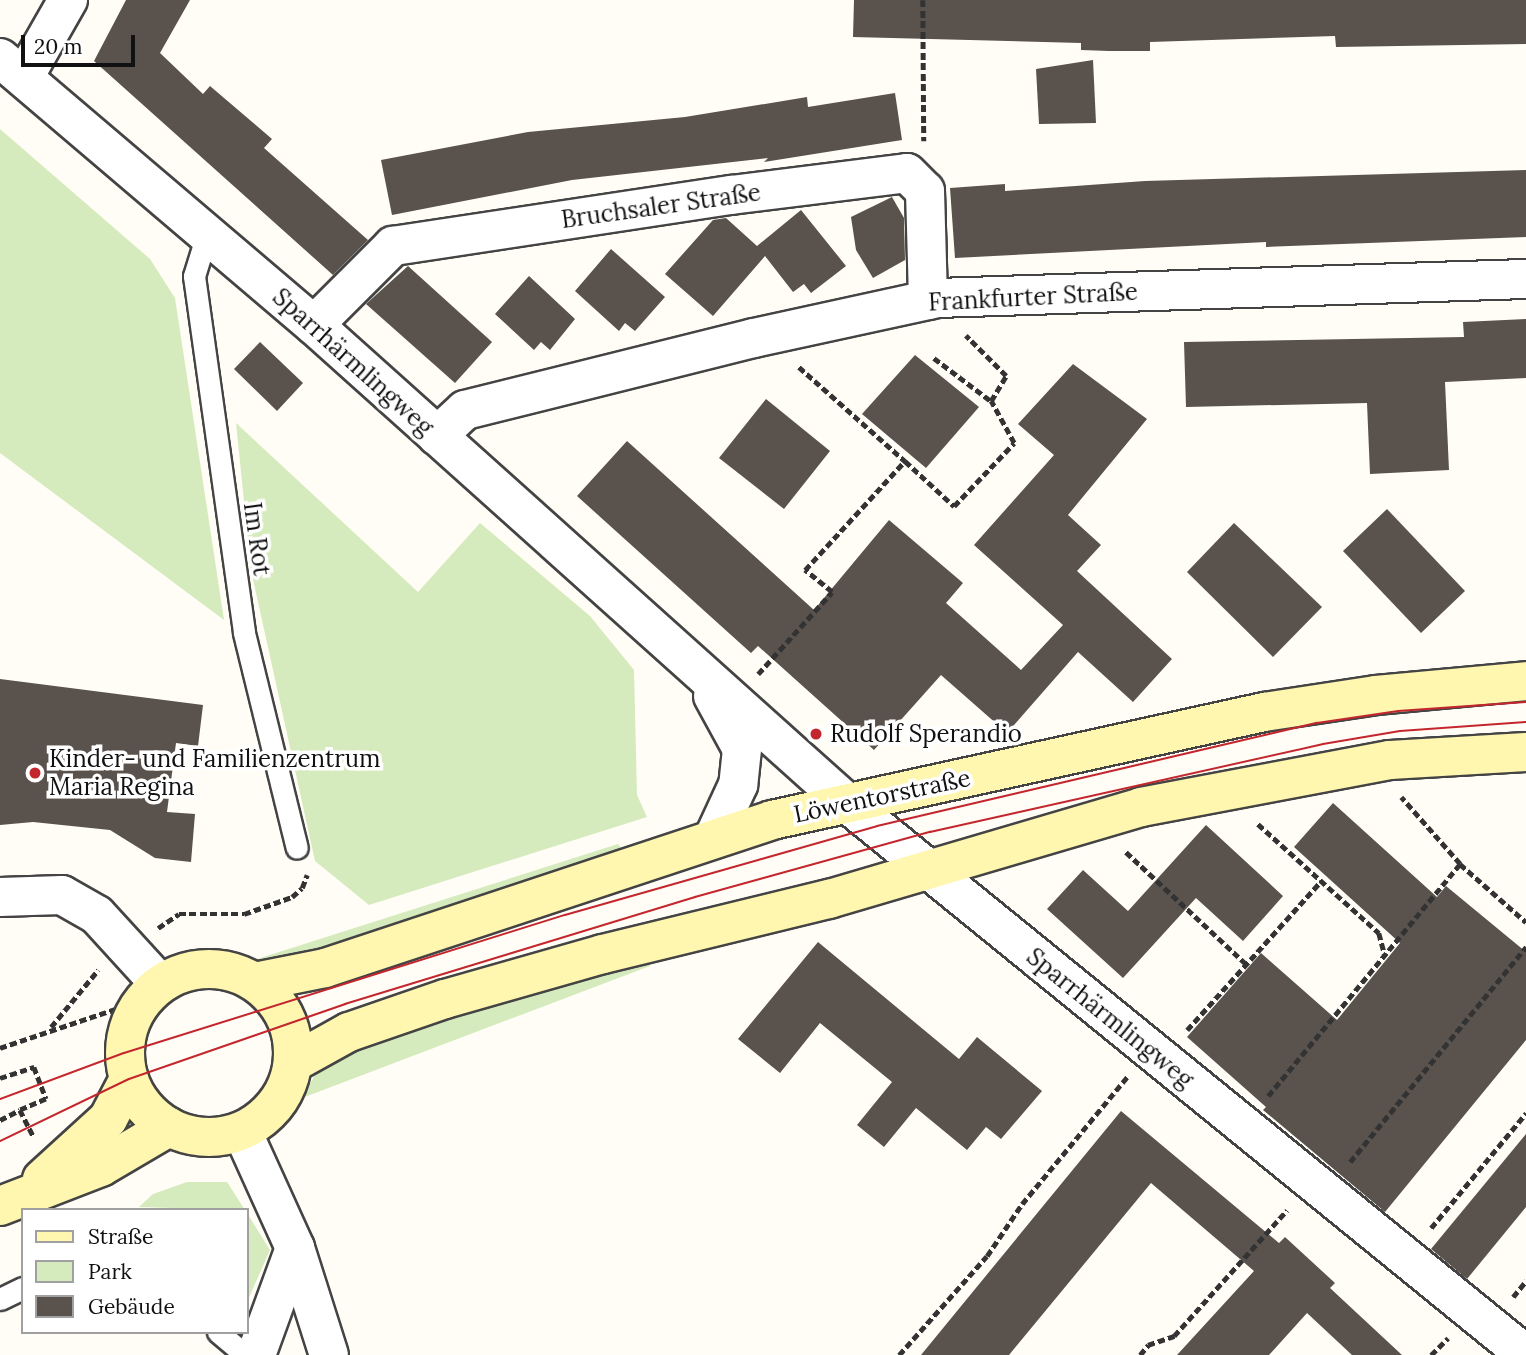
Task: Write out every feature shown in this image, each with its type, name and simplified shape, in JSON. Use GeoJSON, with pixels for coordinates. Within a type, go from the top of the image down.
{"type":"FeatureCollection","features":[{"type":"Feature","properties":{"kind":"main road","name":"Löwentorstraße"},"geometry":{"type":"LineString","coordinates":[[255,982],[324,968],[714,837],[848,804],[1264,712],[1377,695],[1526,681]]}},
{"type":"Feature","properties":{"kind":"main road"},"geometry":{"type":"LineString","coordinates":[[293,1063],[349,1032],[445,999],[603,954],[829,899],[928,867],[1141,807],[1283,778],[1390,760],[1526,751]]}},
{"type":"Feature","properties":{"kind":"main road"},"geometry":{"type":"LineString","coordinates":[[208,968],[233,972],[255,982],[279,1005],[288,1023],[293,1063],[276,1105],[242,1131],[217,1137],[193,1136],[169,1127],[152,1115],[129,1079],[126,1035],[150,993],[183,972],[208,968]]}},
{"type":"Feature","properties":{"kind":"main road"},"geometry":{"type":"LineString","coordinates":[[11,1201],[82,1145],[108,1119],[129,1079]]}},
{"type":"Feature","properties":{"kind":"main road"},"geometry":{"type":"LineString","coordinates":[[11,1201],[101,1167],[169,1127]]}},
{"type":"Feature","properties":{"kind":"street"},"geometry":{"type":"LineString","coordinates":[[12,67],[68,0]]}},
{"type":"Feature","properties":{"kind":"street","name":"Sparrhärmlingweg"},"geometry":{"type":"LineString","coordinates":[[12,67],[314,325],[848,804],[1526,1355]]}},
{"type":"Feature","properties":{"kind":"street","name":"Bruchsaler Straße"},"geometry":{"type":"LineString","coordinates":[[314,325],[393,246],[731,195],[907,173],[925,191]]}},
{"type":"Feature","properties":{"kind":"street"},"geometry":{"type":"LineString","coordinates":[[925,191],[928,300]]}},
{"type":"Feature","properties":{"kind":"street","name":"Frankfurter Straße"},"geometry":{"type":"LineString","coordinates":[[437,436],[465,410],[754,338],[928,300],[1526,279]]}},
{"type":"Feature","properties":{"kind":"street","name":"Sparrhärmlingweg"},"geometry":{"type":"LineString","coordinates":[[701,673],[742,749],[738,785],[714,837]]}},
{"type":"Feature","properties":{"kind":"street"},"geometry":{"type":"LineString","coordinates":[[0,897],[62,895],[97,915],[126,944],[150,993]]}},
{"type":"Feature","properties":{"kind":"street"},"geometry":{"type":"LineString","coordinates":[[242,1131],[295,1248],[329,1355]]}},
{"type":"Feature","properties":{"kind":"street"},"geometry":{"type":"LineString","coordinates":[[256,1355],[295,1248]]}},
{"type":"Feature","properties":{"kind":"lane","name":"Im Rot"},"geometry":{"type":"LineString","coordinates":[[207,234],[194,275],[244,633],[297,848]]}},
{"type":"Feature","properties":{"kind":"lane"},"geometry":{"type":"LineString","coordinates":[[0,1299],[21,1288]]}},
{"type":"Feature","properties":{"kind":"lane"},"geometry":{"type":"LineString","coordinates":[[220,1334],[245,1355]]}},
{"type":"Feature","properties":{"kind":"path"},"geometry":{"type":"LineString","coordinates":[[923,0],[925,191]]}},
{"type":"Feature","properties":{"kind":"path"},"geometry":{"type":"LineString","coordinates":[[928,300],[1006,376],[990,401]]}},
{"type":"Feature","properties":{"kind":"path"},"geometry":{"type":"LineString","coordinates":[[754,338],[788,356],[954,506],[1014,443],[990,401],[934,358]]}},
{"type":"Feature","properties":{"kind":"path"},"geometry":{"type":"LineString","coordinates":[[734,701],[832,592],[805,570],[905,461]]}},
{"type":"Feature","properties":{"kind":"path"},"geometry":{"type":"LineString","coordinates":[[1396,792],[1460,864],[1526,922]]}},
{"type":"Feature","properties":{"kind":"path"},"geometry":{"type":"LineString","coordinates":[[1254,820],[1379,933],[1385,955]]}},
{"type":"Feature","properties":{"kind":"path"},"geometry":{"type":"LineString","coordinates":[[1115,842],[1246,964]]}},
{"type":"Feature","properties":{"kind":"path"},"geometry":{"type":"LineString","coordinates":[[51,1027],[89,979],[145,929],[161,927],[179,914],[244,914],[292,897],[307,877],[297,848]]}},
{"type":"Feature","properties":{"kind":"path"},"geometry":{"type":"LineString","coordinates":[[1243,1126],[1460,864]]}},
{"type":"Feature","properties":{"kind":"path"},"geometry":{"type":"LineString","coordinates":[[899,1355],[987,1256],[1022,1204],[1155,1054],[1246,964],[1321,881]]}},
{"type":"Feature","properties":{"kind":"path"},"geometry":{"type":"LineString","coordinates":[[1140,1355],[1148,1345],[1174,1336],[1318,1187],[1526,947]]}},
{"type":"Feature","properties":{"kind":"path"},"geometry":{"type":"LineString","coordinates":[[0,1048],[51,1027],[150,993]]}},
{"type":"Feature","properties":{"kind":"path"},"geometry":{"type":"LineString","coordinates":[[0,1078],[34,1067],[46,1099],[0,1120]]}},
{"type":"Feature","properties":{"kind":"path"},"geometry":{"type":"LineString","coordinates":[[20,1110],[36,1142],[66,1127],[82,1145]]}},
{"type":"Feature","properties":{"kind":"path"},"geometry":{"type":"LineString","coordinates":[[1406,1258],[1526,1113]]}},
{"type":"Feature","properties":{"kind":"green space"},"geometry":{"type":"Polygon","coordinates":[[[0,129],[150,259],[175,298],[224,620],[0,453],[0,129]]]}},
{"type":"Feature","properties":{"kind":"green space"},"geometry":{"type":"Polygon","coordinates":[[[236,423],[418,592],[480,523],[590,616],[634,670],[637,795],[647,817],[369,905],[315,861],[251,570],[236,423]]]}},
{"type":"Feature","properties":{"kind":"green space"},"geometry":{"type":"Polygon","coordinates":[[[618,844],[622,849],[337,946],[264,964],[254,960],[618,844]]]}},
{"type":"Feature","properties":{"kind":"green space"},"geometry":{"type":"Polygon","coordinates":[[[650,960],[650,966],[302,1098],[316,1073],[347,1053],[404,1029],[650,960]]]}},
{"type":"Feature","properties":{"kind":"green space"},"geometry":{"type":"Polygon","coordinates":[[[187,1182],[227,1182],[244,1208],[139,1207],[153,1194],[187,1182]]]}},
{"type":"Feature","properties":{"kind":"green space"},"geometry":{"type":"Polygon","coordinates":[[[248,1215],[270,1250],[248,1300],[248,1215]]]}},
{"type":"Feature","properties":{"kind":"building"},"geometry":{"type":"Polygon","coordinates":[[[126,0],[190,0],[160,53],[203,94],[210,86],[272,139],[264,148],[368,240],[333,275],[94,61],[126,0]]]}},
{"type":"Feature","properties":{"kind":"building"},"geometry":{"type":"Polygon","coordinates":[[[854,0],[1526,0],[1526,44],[1336,47],[1335,36],[1150,42],[1150,51],[1109,51],[1081,50],[1081,43],[853,37],[854,0]]]}},
{"type":"Feature","properties":{"kind":"building"},"geometry":{"type":"Polygon","coordinates":[[[1093,60],[1096,123],[1039,124],[1036,69],[1093,60]]]}},
{"type":"Feature","properties":{"kind":"building"},"geometry":{"type":"Polygon","coordinates":[[[895,93],[902,140],[764,162],[768,158],[572,180],[392,215],[381,160],[528,132],[685,117],[807,97],[808,107],[895,93]]]}},
{"type":"Feature","properties":{"kind":"building"},"geometry":{"type":"Polygon","coordinates":[[[1526,170],[1526,237],[1266,247],[1266,242],[955,258],[950,188],[1005,184],[1005,191],[1145,181],[1526,170]]]}},
{"type":"Feature","properties":{"kind":"building"},"geometry":{"type":"Polygon","coordinates":[[[892,197],[904,218],[905,260],[873,278],[856,250],[851,217],[892,197]]]}},
{"type":"Feature","properties":{"kind":"building"},"geometry":{"type":"Polygon","coordinates":[[[801,210],[846,266],[811,293],[804,284],[793,292],[765,256],[713,316],[665,274],[713,220],[726,218],[757,246],[801,210]]]}},
{"type":"Feature","properties":{"kind":"building"},"geometry":{"type":"Polygon","coordinates":[[[611,249],[665,297],[635,331],[625,323],[619,331],[575,291],[611,249]]]}},
{"type":"Feature","properties":{"kind":"building"},"geometry":{"type":"Polygon","coordinates":[[[408,266],[492,342],[455,383],[366,304],[408,266]]]}},
{"type":"Feature","properties":{"kind":"building"},"geometry":{"type":"Polygon","coordinates":[[[529,276],[575,319],[550,350],[541,342],[534,350],[495,314],[529,276]]]}},
{"type":"Feature","properties":{"kind":"building"},"geometry":{"type":"Polygon","coordinates":[[[1526,319],[1526,378],[1445,382],[1449,470],[1370,474],[1367,403],[1186,407],[1184,342],[1464,337],[1463,322],[1526,319]]]}},
{"type":"Feature","properties":{"kind":"building"},"geometry":{"type":"Polygon","coordinates":[[[260,342],[303,383],[277,411],[234,369],[260,342]]]}},
{"type":"Feature","properties":{"kind":"building"},"geometry":{"type":"Polygon","coordinates":[[[915,355],[979,407],[926,468],[862,414],[915,355]]]}},
{"type":"Feature","properties":{"kind":"building"},"geometry":{"type":"Polygon","coordinates":[[[1073,364],[1147,419],[1068,515],[1101,545],[1077,571],[1172,659],[1133,702],[1078,652],[1007,733],[941,675],[874,750],[758,646],[751,653],[577,496],[627,441],[814,610],[889,520],[963,583],[946,603],[1021,670],[1063,625],[974,545],[1054,455],[1018,424],[1073,364]]]}},
{"type":"Feature","properties":{"kind":"building"},"geometry":{"type":"Polygon","coordinates":[[[766,399],[830,451],[784,509],[719,458],[766,399]]]}},
{"type":"Feature","properties":{"kind":"building"},"geometry":{"type":"Polygon","coordinates":[[[1387,509],[1465,591],[1421,633],[1343,551],[1387,509]]]}},
{"type":"Feature","properties":{"kind":"building"},"geometry":{"type":"Polygon","coordinates":[[[1234,523],[1322,607],[1273,657],[1187,572],[1234,523]]]}},
{"type":"Feature","properties":{"kind":"building","name":"Kinder- und Familienzentrum Maria Regina"},"geometry":{"type":"Polygon","coordinates":[[[0,679],[203,705],[198,746],[176,743],[167,812],[195,814],[191,862],[155,858],[110,830],[33,822],[0,825],[0,679]]]}},
{"type":"Feature","properties":{"kind":"building"},"geometry":{"type":"Polygon","coordinates":[[[1333,803],[1437,897],[1446,886],[1526,952],[1526,1040],[1385,1212],[1263,1110],[1266,1107],[1187,1037],[1261,953],[1337,1020],[1400,943],[1294,847],[1333,803]]]}},
{"type":"Feature","properties":{"kind":"building"},"geometry":{"type":"Polygon","coordinates":[[[1206,825],[1283,896],[1243,941],[1196,898],[1123,978],[1047,909],[1083,870],[1128,911],[1206,825]]]}},
{"type":"Feature","properties":{"kind":"building"},"geometry":{"type":"Polygon","coordinates":[[[818,942],[959,1059],[977,1037],[1042,1091],[1001,1139],[986,1127],[967,1150],[916,1108],[884,1147],[857,1125],[892,1082],[820,1023],[780,1073],[738,1039],[818,942]]]}},
{"type":"Feature","properties":{"kind":"building"},"geometry":{"type":"Polygon","coordinates":[[[1121,1111],[1279,1243],[1285,1237],[1335,1283],[1330,1288],[1402,1355],[1352,1355],[1307,1313],[1269,1355],[1177,1355],[1254,1271],[1151,1183],[1009,1355],[921,1355],[1121,1111]]]}},
{"type":"Feature","properties":{"kind":"building"},"geometry":{"type":"Polygon","coordinates":[[[1526,1134],[1526,1207],[1467,1279],[1431,1249],[1526,1134]]]}},
{"type":"Feature","properties":{"kind":"tram line"},"geometry":{"type":"LineString","coordinates":[[0,1099],[124,1053],[565,915],[877,826],[1317,723],[1398,711],[1526,702]]}},
{"type":"Feature","properties":{"kind":"tram line"},"geometry":{"type":"LineString","coordinates":[[0,1141],[129,1079],[345,1004],[695,897],[930,832],[1323,744],[1400,731],[1526,722]]}},
{"type":"Feature","properties":{"kind":"place","name":"Rudolf Sperandio"},"geometry":{"type":"Point","coordinates":[816,734]}},
{"type":"Feature","properties":{"kind":"place","name":"Kinder- und Familienzentrum Maria Regina"},"geometry":{"type":"Point","coordinates":[35,773]}}]}
